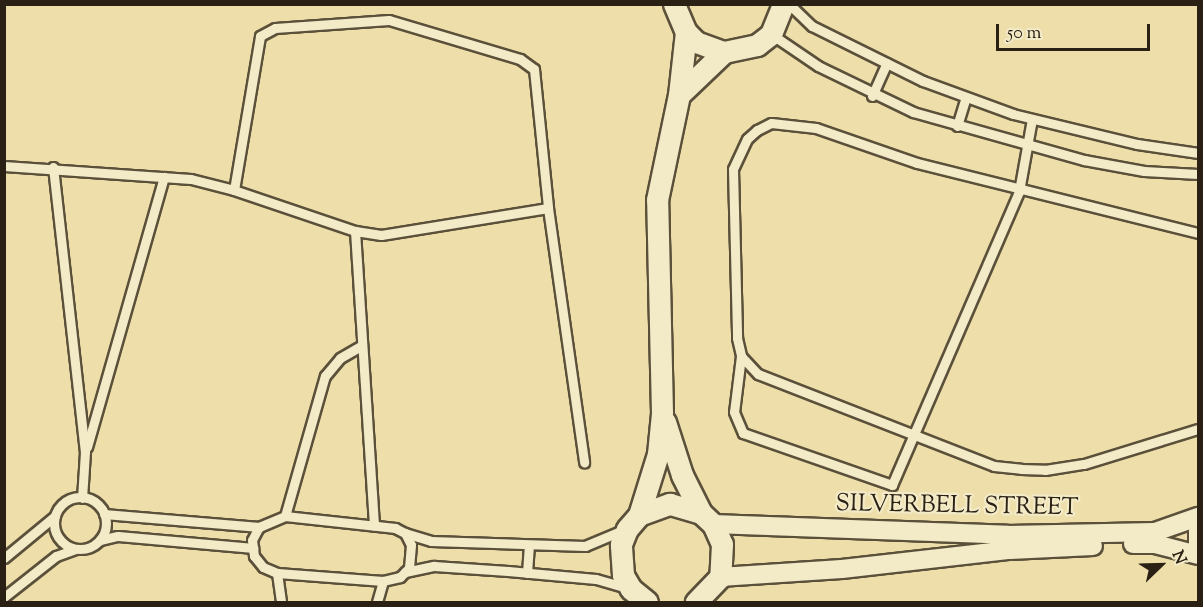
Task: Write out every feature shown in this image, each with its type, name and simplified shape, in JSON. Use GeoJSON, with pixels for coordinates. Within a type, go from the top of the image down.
{"type":"FeatureCollection","features":[{"type":"Feature","properties":{"kind":"street"},"geometry":{"type":"LineString","coordinates":[[674,4],[686,32],[703,45],[724,52],[757,45],[771,34],[783,4]]}},
{"type":"Feature","properties":{"kind":"street"},"geometry":{"type":"LineString","coordinates":[[639,596],[619,560],[658,454],[662,413],[657,200],[679,95],[686,32]]}},
{"type":"Feature","properties":{"kind":"street"},"geometry":{"type":"LineString","coordinates":[[679,95],[724,52]]}},
{"type":"Feature","properties":{"kind":"street"},"geometry":{"type":"LineString","coordinates":[[662,413],[682,475],[724,555],[720,577],[702,601]]}},
{"type":"Feature","properties":{"kind":"street"},"geometry":{"type":"LineString","coordinates":[[633,522],[670,504],[707,519]]}},
{"type":"Feature","properties":{"kind":"street","name":"SILVERBELL STREET"},"geometry":{"type":"LineString","coordinates":[[707,519],[1041,535],[1155,532],[1198,517]]}},
{"type":"Feature","properties":{"kind":"street"},"geometry":{"type":"LineString","coordinates":[[1198,531],[1198,544]]}},
{"type":"Feature","properties":{"kind":"street","name":"SILVERBELL STREET"},"geometry":{"type":"LineString","coordinates":[[720,577],[853,568],[1010,549],[1142,543],[1198,555]]}},
{"type":"Feature","properties":{"kind":"lane"},"geometry":{"type":"LineString","coordinates":[[789,4],[812,26],[887,63],[966,97],[1032,119],[1137,144],[1198,153]]}},
{"type":"Feature","properties":{"kind":"lane"},"geometry":{"type":"LineString","coordinates":[[234,190],[260,36],[275,28],[377,18],[520,59],[534,69],[548,208],[584,462]]}},
{"type":"Feature","properties":{"kind":"lane"},"geometry":{"type":"LineString","coordinates":[[771,34],[818,66],[873,96],[957,126],[1027,145],[1144,171],[1198,174]]}},
{"type":"Feature","properties":{"kind":"lane"},"geometry":{"type":"LineString","coordinates":[[873,96],[887,63]]}},
{"type":"Feature","properties":{"kind":"lane"},"geometry":{"type":"LineString","coordinates":[[957,126],[966,97]]}},
{"type":"Feature","properties":{"kind":"lane"},"geometry":{"type":"LineString","coordinates":[[1032,119],[1019,191],[892,485],[743,433],[734,412],[741,356],[737,338],[733,169],[747,139],[756,130],[771,123],[816,128],[917,163],[1019,191],[1198,232]]}},
{"type":"Feature","properties":{"kind":"lane"},"geometry":{"type":"LineString","coordinates":[[4,166],[53,167],[164,177],[234,190],[355,231],[381,235],[548,208]]}},
{"type":"Feature","properties":{"kind":"lane"},"geometry":{"type":"LineString","coordinates":[[53,167],[85,452],[82,498]]}},
{"type":"Feature","properties":{"kind":"lane"},"geometry":{"type":"LineString","coordinates":[[85,452],[164,177]]}},
{"type":"Feature","properties":{"kind":"lane"},"geometry":{"type":"LineString","coordinates":[[355,231],[361,346],[369,418],[374,525]]}},
{"type":"Feature","properties":{"kind":"lane"},"geometry":{"type":"LineString","coordinates":[[285,516],[326,376],[340,358],[361,346]]}},
{"type":"Feature","properties":{"kind":"lane"},"geometry":{"type":"LineString","coordinates":[[741,356],[758,374],[774,381],[994,466],[1045,470],[1084,464],[1198,429]]}},
{"type":"Feature","properties":{"kind":"lane"},"geometry":{"type":"LineString","coordinates":[[4,558],[55,516],[65,502],[82,498],[98,505],[104,514],[106,523],[100,540]]}},
{"type":"Feature","properties":{"kind":"lane"},"geometry":{"type":"LineString","coordinates":[[104,514],[259,527],[285,516],[374,525],[431,541],[530,546],[585,546],[633,522]]}},
{"type":"Feature","properties":{"kind":"lane"},"geometry":{"type":"LineString","coordinates":[[55,516],[56,534],[75,549]]}},
{"type":"Feature","properties":{"kind":"lane"},"geometry":{"type":"LineString","coordinates":[[259,527],[252,540],[253,548],[263,567],[277,573],[383,581],[405,572],[434,566],[596,579],[639,596]]}},
{"type":"Feature","properties":{"kind":"lane"},"geometry":{"type":"LineString","coordinates":[[405,533],[412,557],[405,572]]}},
{"type":"Feature","properties":{"kind":"lane"},"geometry":{"type":"LineString","coordinates":[[4,597],[56,556],[75,549],[84,549],[100,540],[118,536],[253,548]]}},
{"type":"Feature","properties":{"kind":"lane"},"geometry":{"type":"LineString","coordinates":[[527,573],[530,546]]}},
{"type":"Feature","properties":{"kind":"lane"},"geometry":{"type":"LineString","coordinates":[[277,573],[281,603]]}},
{"type":"Feature","properties":{"kind":"lane"},"geometry":{"type":"LineString","coordinates":[[376,603],[383,581]]}}]}
